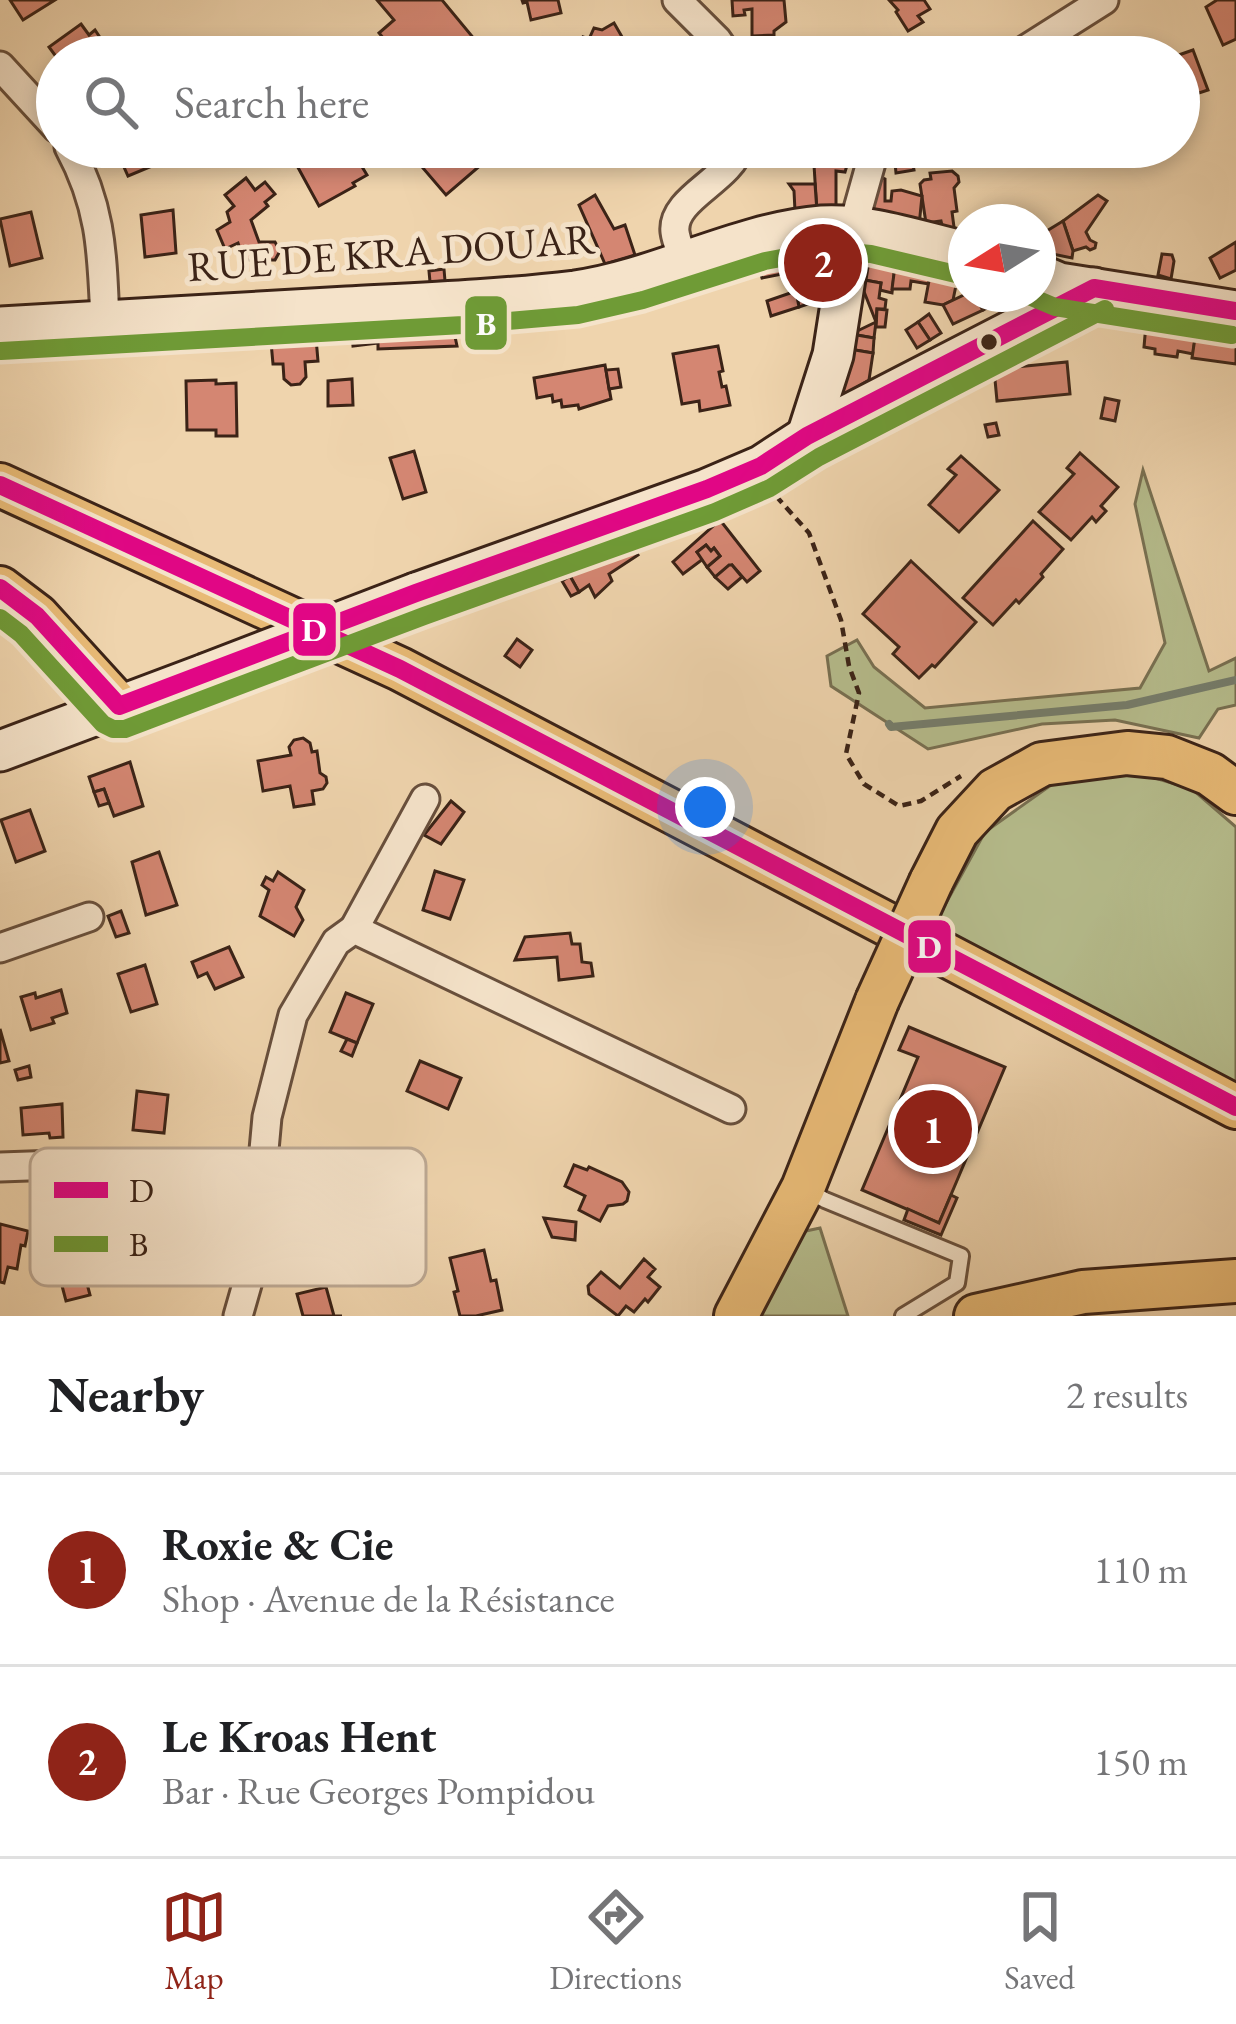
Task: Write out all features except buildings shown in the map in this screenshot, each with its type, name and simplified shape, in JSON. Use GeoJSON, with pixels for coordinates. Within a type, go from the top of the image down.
{"type":"FeatureCollection","features":[{"type":"Feature","properties":{"kind":"main road"},"geometry":{"type":"LineString","coordinates":[[0,485],[400,669],[1236,1107]]}},
{"type":"Feature","properties":{"kind":"main road"},"geometry":{"type":"LineString","coordinates":[[0,514],[169,560]]}},
{"type":"Feature","properties":{"kind":"main road"},"geometry":{"type":"LineString","coordinates":[[0,588],[37,616],[119,706]]}},
{"type":"Feature","properties":{"kind":"main road"},"geometry":{"type":"LineString","coordinates":[[736,1316],[803,1188],[931,882],[958,831],[995,790],[1042,764],[1127,752],[1167,758],[1210,774],[1236,794]]}},
{"type":"Feature","properties":{"kind":"main road"},"geometry":{"type":"LineString","coordinates":[[976,1316],[1022,1311],[1083,1292],[1236,1281]]}},
{"type":"Feature","properties":{"kind":"street"},"geometry":{"type":"LineString","coordinates":[[677,0],[713,36]]}},
{"type":"Feature","properties":{"kind":"street"},"geometry":{"type":"LineString","coordinates":[[1047,36],[1104,0]]}},
{"type":"Feature","properties":{"kind":"street"},"geometry":{"type":"LineString","coordinates":[[0,67],[36,106]]}},
{"type":"Feature","properties":{"kind":"street"},"geometry":{"type":"LineString","coordinates":[[78,168],[101,238],[105,321]]}},
{"type":"Feature","properties":{"kind":"street"},"geometry":{"type":"LineString","coordinates":[[684,260],[675,232],[677,216],[728,168]]}},
{"type":"Feature","properties":{"kind":"street"},"geometry":{"type":"LineString","coordinates":[[807,436],[833,356],[854,227],[869,168]]}},
{"type":"Feature","properties":{"kind":"street","name":"RUE DE KRA DOUAR"},"geometry":{"type":"LineString","coordinates":[[0,327],[573,291],[620,283],[684,260],[822,226],[854,227],[948,248]]}},
{"type":"Feature","properties":{"kind":"street"},"geometry":{"type":"LineString","coordinates":[[1056,282],[1236,311]]}},
{"type":"Feature","properties":{"kind":"street"},"geometry":{"type":"LineString","coordinates":[[1056,296],[1094,288]]}},
{"type":"Feature","properties":{"kind":"street"},"geometry":{"type":"LineString","coordinates":[[0,751],[707,489],[770,460],[1019,312]]}},
{"type":"Feature","properties":{"kind":"street"},"geometry":{"type":"LineString","coordinates":[[264,1148],[293,1016],[336,942],[354,929],[425,799]]}},
{"type":"Feature","properties":{"kind":"street"},"geometry":{"type":"LineString","coordinates":[[0,948],[89,916]]}},
{"type":"Feature","properties":{"kind":"street"},"geometry":{"type":"LineString","coordinates":[[354,929],[731,1109]]}},
{"type":"Feature","properties":{"kind":"street"},"geometry":{"type":"LineString","coordinates":[[0,1167],[30,1166]]}},
{"type":"Feature","properties":{"kind":"street"},"geometry":{"type":"LineString","coordinates":[[238,1316],[247,1286]]}},
{"type":"Feature","properties":{"kind":"lane"},"geometry":{"type":"LineString","coordinates":[[803,1188],[961,1256],[957,1283],[903,1316]]}},
{"type":"Feature","properties":{"kind":"path"},"geometry":{"type":"LineString","coordinates":[[770,460],[776,497],[809,533],[841,620],[859,693],[845,754],[864,784],[898,806],[921,801],[969,770]]}},
{"type":"Feature","properties":{"kind":"green space"},"geometry":{"type":"Polygon","coordinates":[[[1143,470],[1209,671],[1236,658],[1236,705],[1218,709],[1199,738],[1115,720],[1042,724],[928,749],[831,686],[827,656],[857,640],[874,667],[925,708],[1140,688],[1165,643],[1135,504],[1143,470]]]}},
{"type":"Feature","properties":{"kind":"green space"},"geometry":{"type":"Polygon","coordinates":[[[1138,773],[1192,789],[1236,827],[1236,1084],[934,925],[985,832],[1054,783],[1138,773]]]}},
{"type":"Feature","properties":{"kind":"green space"},"geometry":{"type":"Polygon","coordinates":[[[820,1228],[848,1316],[751,1316],[792,1240],[820,1228]]]}},
{"type":"Feature","properties":{"kind":"waterway"},"geometry":{"type":"LineString","coordinates":[[889,724],[1127,705],[1236,680]]}},
{"type":"Feature","properties":{"kind":"transit line","name":"B"},"geometry":{"type":"LineString","coordinates":[[1,351],[578,315],[643,300],[765,261],[824,250],[871,254],[948,272]]}},
{"type":"Feature","properties":{"kind":"transit line","name":"D"},"geometry":{"type":"LineString","coordinates":[[0,588],[37,616],[119,706],[761,466],[807,436],[1094,288],[1236,311]]}},
{"type":"Feature","properties":{"kind":"transit line","name":"B"},"geometry":{"type":"LineString","coordinates":[[1056,307],[1232,335]]}},
{"type":"Feature","properties":{"kind":"transit line","name":"B"},"geometry":{"type":"LineString","coordinates":[[0,618],[21,634],[103,724],[125,729],[715,512],[770,488],[819,457],[1105,309]]}},
{"type":"Feature","properties":{"kind":"transit line","name":"D"},"geometry":{"type":"LineString","coordinates":[[0,485],[400,669],[1236,1107]]}},
{"type":"Feature","properties":{"kind":"place","name":"Le Kroas Hent"},"geometry":{"type":"Point","coordinates":[823,263]}},
{"type":"Feature","properties":{"kind":"place","name":"Roxie & Cie"},"geometry":{"type":"Point","coordinates":[933,1129]}}]}
